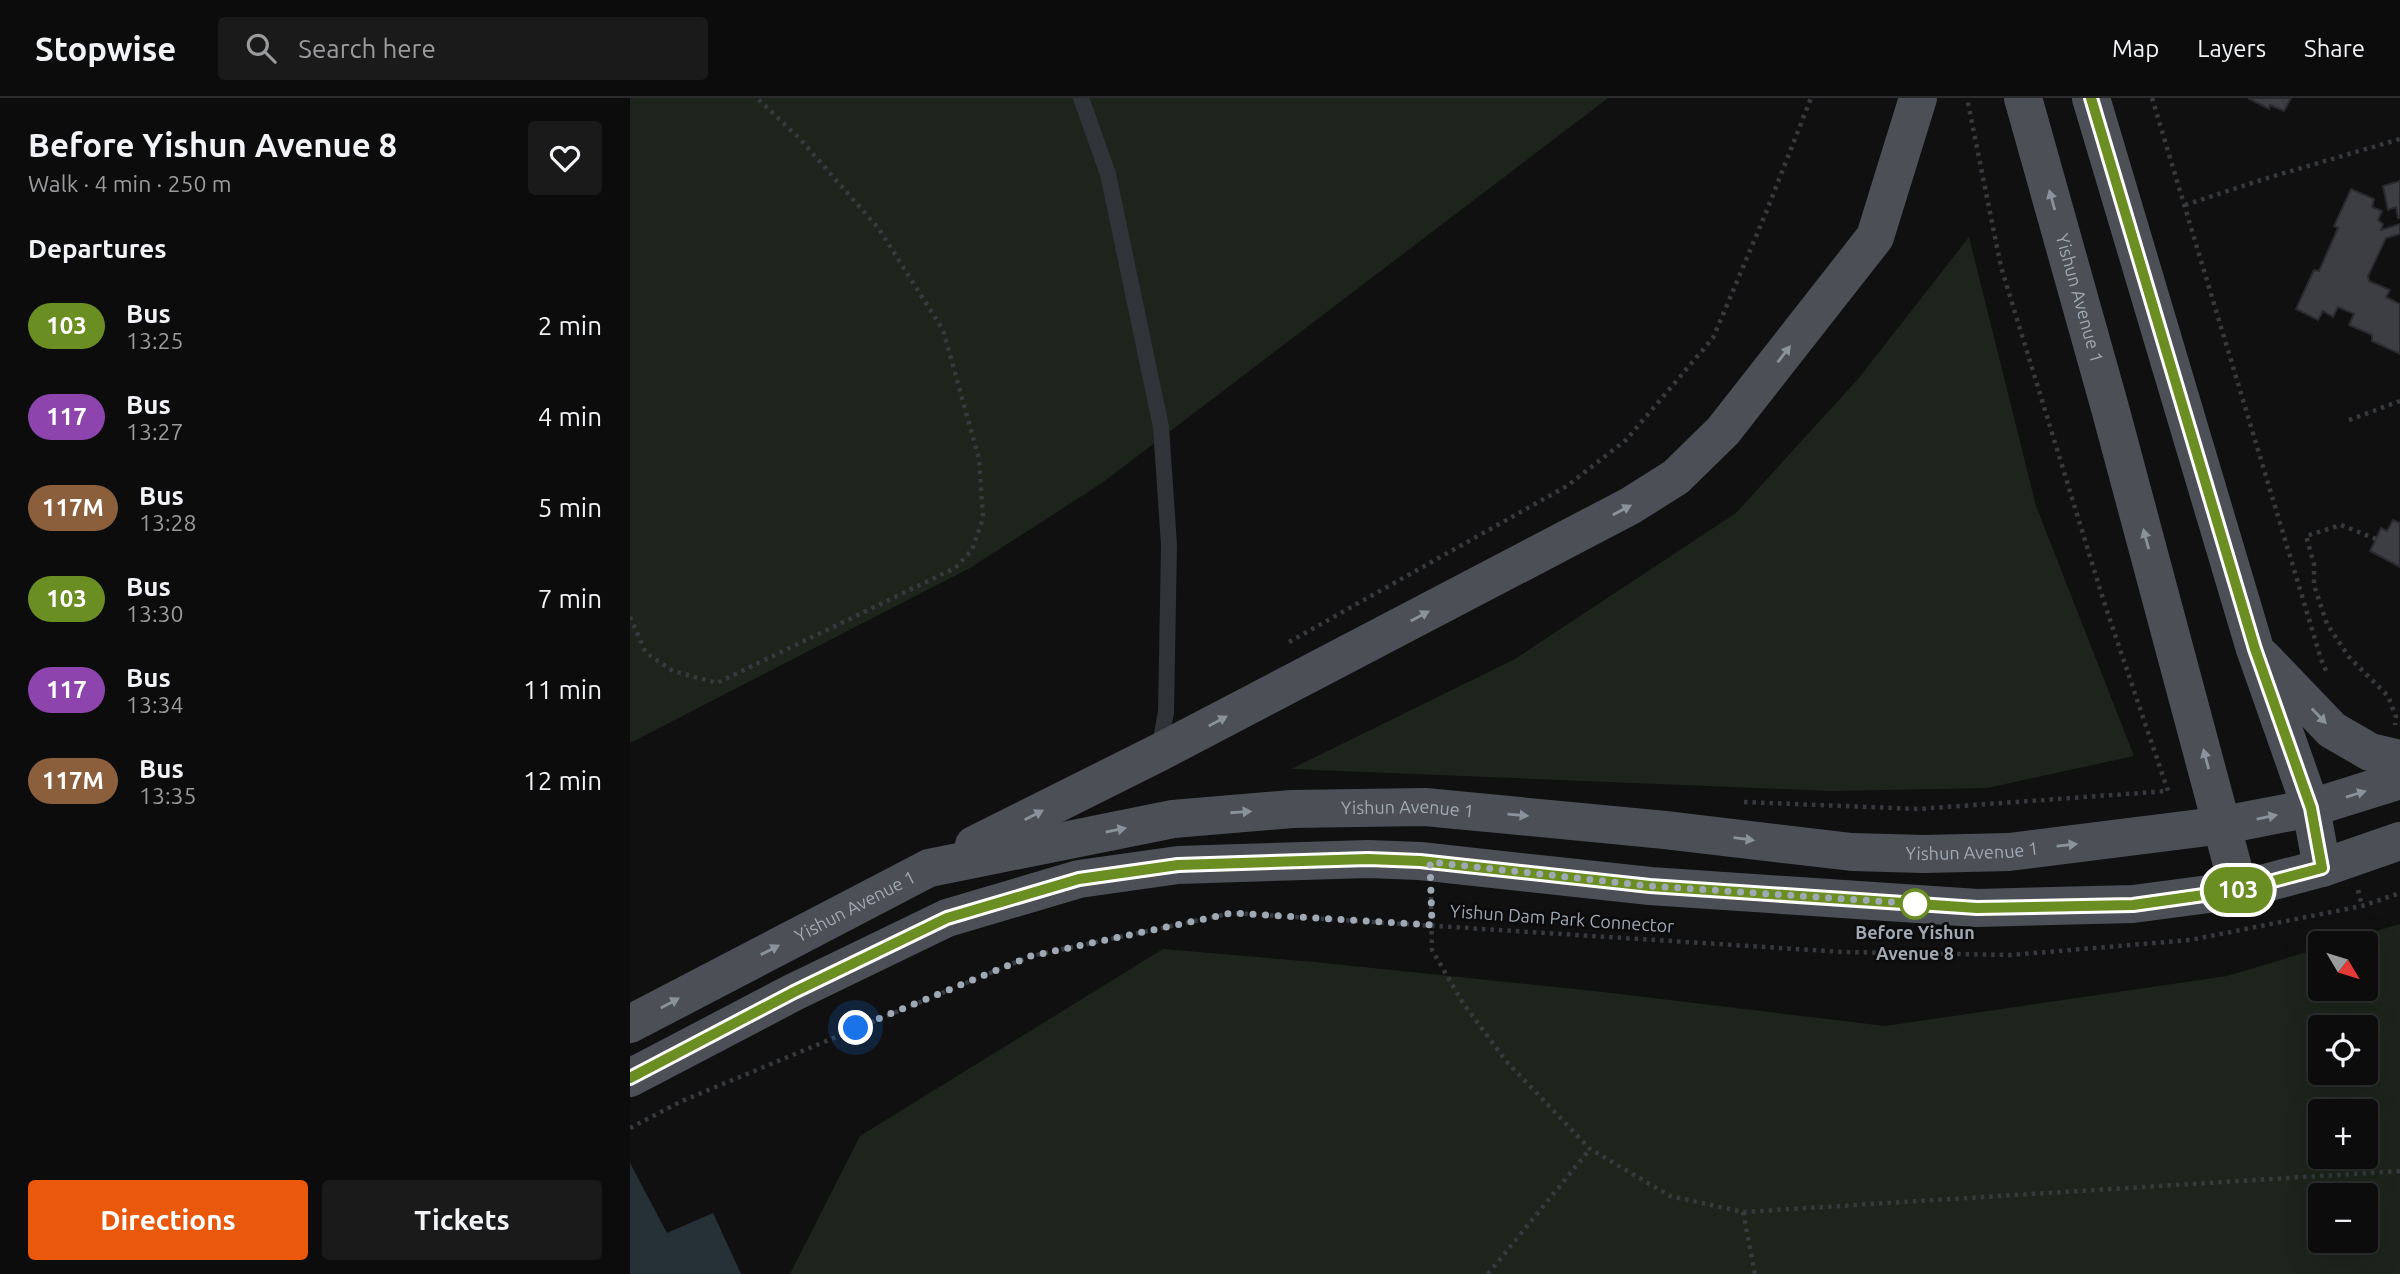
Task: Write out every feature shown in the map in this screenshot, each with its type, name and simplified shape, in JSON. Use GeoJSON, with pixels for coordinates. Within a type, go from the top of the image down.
{"type":"FeatureCollection","features":[{"type":"Feature","properties":{"kind":"main road"},"geometry":{"type":"LineString","coordinates":[[929,868],[1158,753],[1629,506],[1676,477],[1723,431],[1875,237],[1918,98]]}},
{"type":"Feature","properties":{"kind":"main road","name":"Yishun Avenue 1"},"geometry":{"type":"LineString","coordinates":[[2023,98],[2224,825],[2239,890]]}},
{"type":"Feature","properties":{"kind":"main road"},"geometry":{"type":"LineString","coordinates":[[2091,98],[2255,649],[2311,808],[2322,868]]}},
{"type":"Feature","properties":{"kind":"main road"},"geometry":{"type":"LineString","coordinates":[[2255,649],[2332,730],[2370,752],[2397,743]]}},
{"type":"Feature","properties":{"kind":"main road","name":"Yishun Avenue 1"},"geometry":{"type":"LineString","coordinates":[[630,1024],[929,868],[1173,818],[1292,809],[1425,807],[1665,830],[1852,852],[2009,852],[2224,825],[2311,808],[2400,780]]}},
{"type":"Feature","properties":{"kind":"main road"},"geometry":{"type":"LineString","coordinates":[[1425,807],[1425,861]]}},
{"type":"Feature","properties":{"kind":"main road"},"geometry":{"type":"LineString","coordinates":[[630,1078],[794,992],[947,918],[1079,879],[1178,865],[1368,859],[1425,861],[1650,886],[1977,908],[2133,905],[2239,890],[2322,868],[2400,841]]}},
{"type":"Feature","properties":{"kind":"lane"},"geometry":{"type":"LineString","coordinates":[[1081,98],[1108,174],[1161,427],[1169,545],[1166,712],[1158,753]]}},
{"type":"Feature","properties":{"kind":"path"},"geometry":{"type":"LineString","coordinates":[[630,617],[646,653],[673,671],[717,683],[955,568],[972,550],[983,518],[979,459],[943,330],[879,229],[800,139],[757,98]]}},
{"type":"Feature","properties":{"kind":"path"},"geometry":{"type":"LineString","coordinates":[[1287,643],[1567,486],[1626,440],[1713,338],[1811,98]]}},
{"type":"Feature","properties":{"kind":"path"},"geometry":{"type":"LineString","coordinates":[[1731,801],[1918,809],[2168,791],[2104,602],[2001,267],[1968,98]]}},
{"type":"Feature","properties":{"kind":"path"},"geometry":{"type":"LineString","coordinates":[[2152,98],[2321,659],[2329,677]]}},
{"type":"Feature","properties":{"kind":"path"},"geometry":{"type":"LineString","coordinates":[[2185,205],[2400,139]]}},
{"type":"Feature","properties":{"kind":"path"},"geometry":{"type":"LineString","coordinates":[[2349,420],[2400,401]]}},
{"type":"Feature","properties":{"kind":"path"},"geometry":{"type":"LineString","coordinates":[[2376,539],[2341,525],[2306,536],[2314,564],[2314,585],[2327,624],[2349,657],[2388,696],[2396,716],[2397,743]]}},
{"type":"Feature","properties":{"kind":"path"},"geometry":{"type":"LineString","coordinates":[[1425,861],[1432,950],[1463,1003],[1506,1060],[1590,1149],[1670,1196],[1743,1212],[2400,1171]]}},
{"type":"Feature","properties":{"kind":"path","name":"Yishun Dam Park Connector"},"geometry":{"type":"LineString","coordinates":[[630,1129],[681,1101],[1031,956],[1232,913],[1843,952],[2011,955],[2190,940],[2362,906],[2400,893]]}},
{"type":"Feature","properties":{"kind":"path"},"geometry":{"type":"LineString","coordinates":[[1488,1274],[1590,1149]]}},
{"type":"Feature","properties":{"kind":"path"},"geometry":{"type":"LineString","coordinates":[[1743,1212],[1755,1274]]}},
{"type":"Feature","properties":{"kind":"shaded area"},"geometry":{"type":"Polygon","coordinates":[[[630,98],[1608,98],[1102,483],[970,568],[630,743],[630,98]]]}},
{"type":"Feature","properties":{"kind":"shaded area"},"geometry":{"type":"Polygon","coordinates":[[[1969,237],[2036,506],[2134,756],[1987,788],[1831,791],[1291,769],[1515,659],[1736,513],[1858,379],[1969,237]]]}},
{"type":"Feature","properties":{"kind":"shaded area"},"geometry":{"type":"Polygon","coordinates":[[[2400,924],[2400,1274],[790,1274],[860,1136],[1163,949],[1594,991],[1885,1026],[2227,976],[2308,952],[2308,1001],[2378,1001],[2376,931],[2400,924]]]}},
{"type":"Feature","properties":{"kind":"shaded area"},"geometry":{"type":"Polygon","coordinates":[[[630,1163],[667,1233],[713,1213],[741,1274],[630,1274],[630,1163]]]}},
{"type":"Feature","properties":{"kind":"building"},"geometry":{"type":"Polygon","coordinates":[[[2248,98],[2291,98],[2284,111],[2270,105],[2269,109],[2248,98]]]}},
{"type":"Feature","properties":{"kind":"building"},"geometry":{"type":"Polygon","coordinates":[[[2400,181],[2398,218],[2396,207],[2388,210],[2383,186],[2400,181]]]}},
{"type":"Feature","properties":{"kind":"building"},"geometry":{"type":"Polygon","coordinates":[[[2351,189],[2374,199],[2372,207],[2382,211],[2378,220],[2383,224],[2381,230],[2400,224],[2400,234],[2386,238],[2368,276],[2369,281],[2390,290],[2386,297],[2400,304],[2400,354],[2372,341],[2372,335],[2349,325],[2354,314],[2338,307],[2333,317],[2323,311],[2318,320],[2296,309],[2314,270],[2319,271],[2338,228],[2334,226],[2351,189]]]}},
{"type":"Feature","properties":{"kind":"building"},"geometry":{"type":"Polygon","coordinates":[[[2393,520],[2400,523],[2400,567],[2370,551],[2381,528],[2387,531],[2393,520]]]}},
{"type":"Feature","properties":{"kind":"bus line","name":"103"},"geometry":{"type":"LineString","coordinates":[[630,1078],[794,992],[947,918],[1079,879],[1178,865],[1368,859],[1420,861],[1650,886],[1977,908],[2133,905],[2239,890],[2322,868],[2311,808],[2255,649],[2091,98]]}},
{"type":"Feature","properties":{"kind":"place","name":"Before Yishun Avenue 8"},"geometry":{"type":"Point","coordinates":[1915,904]}},
{"type":"Feature","properties":{"kind":"route"},"geometry":{"type":"LineString","coordinates":[[856,1028],[1031,956],[1232,913],[1432,925],[1430,862],[1650,886],[1922,904],[1915,904]]}}]}
